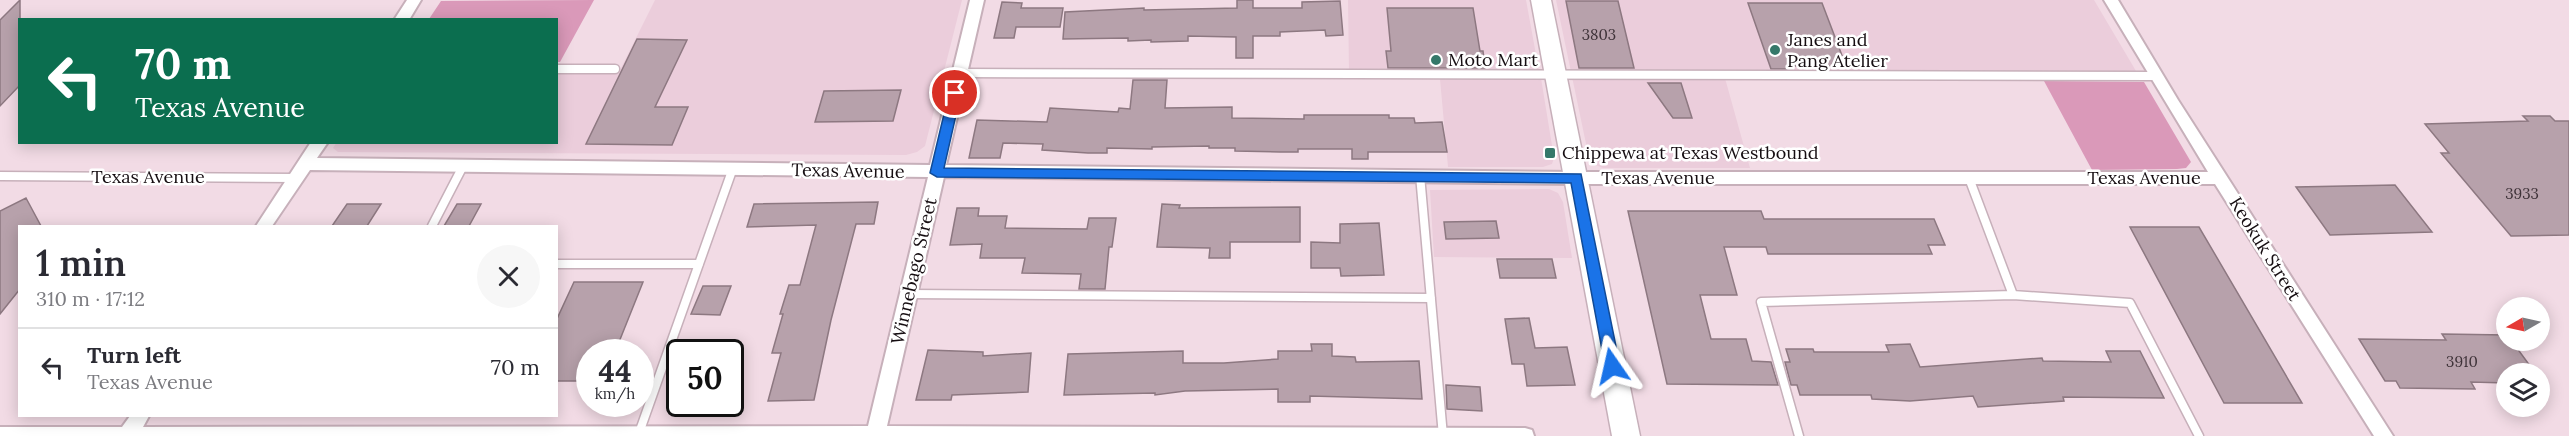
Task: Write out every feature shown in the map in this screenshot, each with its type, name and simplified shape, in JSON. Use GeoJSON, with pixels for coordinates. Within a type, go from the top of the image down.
{"type":"FeatureCollection","features":[{"type":"Feature","properties":{"kind":"main road"},"geometry":{"type":"LineString","coordinates":[[1541,0],[1626,436]]}},
{"type":"Feature","properties":{"kind":"street"},"geometry":{"type":"LineString","coordinates":[[402,18],[414,0]]}},
{"type":"Feature","properties":{"kind":"street","name":"Winnebago Street"},"geometry":{"type":"LineString","coordinates":[[876,435],[977,0]]}},
{"type":"Feature","properties":{"kind":"street","name":"Keokuk Street"},"geometry":{"type":"LineString","coordinates":[[2110,0],[2384,436]]}},
{"type":"Feature","properties":{"kind":"street"},"geometry":{"type":"LineString","coordinates":[[265,225],[319,144]]}},
{"type":"Feature","properties":{"kind":"street","name":"Texas Avenue"},"geometry":{"type":"LineString","coordinates":[[300,171],[462,168],[734,168],[937,173],[1576,178],[2220,178]]}},
{"type":"Feature","properties":{"kind":"street"},"geometry":{"type":"LineString","coordinates":[[127,436],[139,417]]}},
{"type":"Feature","properties":{"kind":"street"},"geometry":{"type":"LineString","coordinates":[[0,435],[639,433],[1525,436]]}},
{"type":"Feature","properties":{"kind":"lane"},"geometry":{"type":"LineString","coordinates":[[558,69],[615,69]]}},
{"type":"Feature","properties":{"kind":"lane"},"geometry":{"type":"LineString","coordinates":[[960,73],[2156,76]]}},
{"type":"Feature","properties":{"kind":"lane"},"geometry":{"type":"LineString","coordinates":[[433,225],[462,168]]}},
{"type":"Feature","properties":{"kind":"lane"},"geometry":{"type":"LineString","coordinates":[[639,433],[734,168]]}},
{"type":"Feature","properties":{"kind":"lane","name":"Texas Avenue"},"geometry":{"type":"LineString","coordinates":[[0,176],[300,171]]}},
{"type":"Feature","properties":{"kind":"lane"},"geometry":{"type":"LineString","coordinates":[[1420,175],[1443,436]]}},
{"type":"Feature","properties":{"kind":"lane"},"geometry":{"type":"LineString","coordinates":[[1969,178],[2013,296]]}},
{"type":"Feature","properties":{"kind":"lane"},"geometry":{"type":"LineString","coordinates":[[558,264],[699,264]]}},
{"type":"Feature","properties":{"kind":"lane"},"geometry":{"type":"LineString","coordinates":[[908,294],[1431,298]]}},
{"type":"Feature","properties":{"kind":"lane"},"geometry":{"type":"LineString","coordinates":[[1799,436],[1761,302],[2013,296],[2130,303],[2199,436]]}},
{"type":"Feature","properties":{"kind":"shaded area"},"geometry":{"type":"Polygon","coordinates":[[[594,0],[560,62],[558,62],[558,18],[430,18],[441,1],[594,0]]]}},
{"type":"Feature","properties":{"kind":"shaded area"},"geometry":{"type":"Polygon","coordinates":[[[655,0],[962,0],[925,146],[917,152],[906,155],[338,152],[333,148],[336,144],[558,144],[558,74],[618,74],[655,0]]]}},
{"type":"Feature","properties":{"kind":"shaded area"},"geometry":{"type":"Polygon","coordinates":[[[1348,0],[1526,0],[1539,71],[1349,71],[1348,0]]]}},
{"type":"Feature","properties":{"kind":"shaded area"},"geometry":{"type":"Polygon","coordinates":[[[1556,0],[2094,0],[2136,71],[1723,71],[1750,168],[1603,168],[1593,164],[1589,158],[1556,0]]]}},
{"type":"Feature","properties":{"kind":"shaded area"},"geometry":{"type":"Polygon","coordinates":[[[1541,78],[1554,158],[1552,164],[1543,167],[1448,167],[1440,79],[1541,78]]]}},
{"type":"Feature","properties":{"kind":"shaded area"},"geometry":{"type":"Polygon","coordinates":[[[2044,81],[2144,82],[2191,162],[2186,168],[2177,169],[2092,170],[2044,81]]]}},
{"type":"Feature","properties":{"kind":"shaded area"},"geometry":{"type":"Polygon","coordinates":[[[1549,189],[1558,193],[1563,202],[1572,258],[1434,257],[1430,190],[1549,189]]]}},
{"type":"Feature","properties":{"kind":"building"},"geometry":{"type":"Polygon","coordinates":[[[20,0],[18,87],[0,106],[0,20],[20,0]]]}},
{"type":"Feature","properties":{"kind":"building"},"geometry":{"type":"Polygon","coordinates":[[[1237,0],[1253,0],[1253,8],[1302,8],[1302,2],[1340,1],[1343,35],[1326,36],[1325,30],[1280,32],[1280,36],[1253,36],[1253,58],[1236,58],[1236,37],[1188,36],[1188,41],[1151,42],[1151,40],[1128,41],[1128,38],[1063,39],[1065,12],[1144,8],[1144,10],[1237,8],[1237,0]]]}},
{"type":"Feature","properties":{"kind":"building"},"geometry":{"type":"Polygon","coordinates":[[[1566,1],[1618,1],[1634,68],[1579,68],[1566,1]]]}},
{"type":"Feature","properties":{"kind":"building"},"geometry":{"type":"Polygon","coordinates":[[[1002,2],[1022,3],[1021,8],[1063,8],[1060,27],[1016,27],[1014,38],[994,38],[1002,2]]]}},
{"type":"Feature","properties":{"kind":"building"},"geometry":{"type":"Polygon","coordinates":[[[1748,3],[1822,3],[1846,66],[1791,66],[1792,69],[1771,69],[1748,3]]]}},
{"type":"Feature","properties":{"kind":"building"},"geometry":{"type":"Polygon","coordinates":[[[1387,8],[1473,8],[1485,68],[1388,68],[1386,51],[1391,51],[1387,8]]]}},
{"type":"Feature","properties":{"kind":"building"},"geometry":{"type":"Polygon","coordinates":[[[637,39],[687,40],[655,107],[688,107],[672,145],[586,144],[637,39]]]}},
{"type":"Feature","properties":{"kind":"building"},"geometry":{"type":"Polygon","coordinates":[[[1133,80],[1167,80],[1165,108],[1232,107],[1232,118],[1304,119],[1304,115],[1389,115],[1389,118],[1414,118],[1415,123],[1442,122],[1447,152],[1368,152],[1368,159],[1352,159],[1352,149],[1298,149],[1298,152],[1280,152],[1235,151],[1235,148],[1209,148],[1209,146],[1152,147],[1152,149],[1107,148],[1107,153],[1088,153],[1042,150],[1043,144],[1003,143],[1000,158],[969,158],[977,120],[1047,122],[1050,108],[1118,112],[1119,108],[1130,109],[1133,80]]]}},
{"type":"Feature","properties":{"kind":"building"},"geometry":{"type":"Polygon","coordinates":[[[1648,83],[1681,83],[1692,118],[1673,118],[1648,83]]]}},
{"type":"Feature","properties":{"kind":"building"},"geometry":{"type":"Polygon","coordinates":[[[901,90],[893,121],[815,122],[824,91],[901,90]]]}},
{"type":"Feature","properties":{"kind":"building"},"geometry":{"type":"Polygon","coordinates":[[[2523,116],[2550,116],[2555,121],[2569,121],[2569,235],[2511,236],[2441,153],[2449,153],[2425,124],[2528,121],[2523,116]]]}},
{"type":"Feature","properties":{"kind":"building"},"geometry":{"type":"Polygon","coordinates":[[[2395,185],[2432,232],[2330,235],[2296,187],[2395,185]]]}},
{"type":"Feature","properties":{"kind":"building"},"geometry":{"type":"Polygon","coordinates":[[[26,198],[40,225],[18,225],[18,292],[0,314],[0,211],[26,198]]]}},
{"type":"Feature","properties":{"kind":"building"},"geometry":{"type":"Polygon","coordinates":[[[878,202],[874,224],[856,224],[831,320],[814,400],[768,401],[781,353],[772,353],[783,314],[780,314],[789,285],[800,285],[816,225],[747,227],[754,204],[878,202]]]}},
{"type":"Feature","properties":{"kind":"building"},"geometry":{"type":"Polygon","coordinates":[[[347,204],[381,204],[368,225],[333,225],[347,204]]]}},
{"type":"Feature","properties":{"kind":"building"},"geometry":{"type":"Polygon","coordinates":[[[457,204],[481,204],[470,225],[445,225],[457,204]]]}},
{"type":"Feature","properties":{"kind":"building"},"geometry":{"type":"Polygon","coordinates":[[[1162,204],[1180,205],[1179,208],[1300,207],[1300,242],[1230,242],[1230,258],[1209,258],[1210,248],[1157,247],[1162,204]]]}},
{"type":"Feature","properties":{"kind":"building"},"geometry":{"type":"Polygon","coordinates":[[[957,208],[979,208],[978,216],[1007,216],[1005,228],[1087,229],[1089,218],[1116,218],[1112,247],[1109,247],[1105,289],[1079,289],[1081,274],[1022,273],[1025,258],[980,258],[982,244],[950,245],[957,208]]]}},
{"type":"Feature","properties":{"kind":"building"},"geometry":{"type":"Polygon","coordinates":[[[1628,211],[1761,211],[1764,219],[1934,219],[1945,245],[1928,245],[1932,254],[1768,254],[1766,247],[1724,247],[1737,295],[1700,295],[1711,339],[1746,339],[1752,361],[1771,362],[1778,385],[1667,384],[1628,211]]]}},
{"type":"Feature","properties":{"kind":"building"},"geometry":{"type":"Polygon","coordinates":[[[1496,221],[1499,238],[1446,239],[1444,222],[1496,221]]]}},
{"type":"Feature","properties":{"kind":"building"},"geometry":{"type":"Polygon","coordinates":[[[1379,223],[1384,275],[1341,276],[1340,268],[1311,268],[1311,242],[1340,243],[1340,224],[1379,223]]]}},
{"type":"Feature","properties":{"kind":"building"},"geometry":{"type":"Polygon","coordinates":[[[2130,227],[2199,227],[2302,403],[2224,403],[2130,227]]]}},
{"type":"Feature","properties":{"kind":"building"},"geometry":{"type":"Polygon","coordinates":[[[1497,259],[1552,259],[1556,278],[1500,278],[1497,259]]]}},
{"type":"Feature","properties":{"kind":"building"},"geometry":{"type":"Polygon","coordinates":[[[574,282],[643,282],[620,339],[576,339],[576,381],[558,381],[558,317],[574,282]]]}},
{"type":"Feature","properties":{"kind":"building"},"geometry":{"type":"Polygon","coordinates":[[[703,286],[731,286],[720,315],[691,314],[703,286]]]}},
{"type":"Feature","properties":{"kind":"building"},"geometry":{"type":"Polygon","coordinates":[[[1529,318],[1535,348],[1567,347],[1575,385],[1527,386],[1524,364],[1512,364],[1505,319],[1529,318]]]}},
{"type":"Feature","properties":{"kind":"building"},"geometry":{"type":"Polygon","coordinates":[[[2442,334],[2496,335],[2496,351],[2519,351],[2528,363],[2496,363],[2496,383],[2471,382],[2475,389],[2400,388],[2396,381],[2385,381],[2359,339],[2446,340],[2442,334]]]}},
{"type":"Feature","properties":{"kind":"building"},"geometry":{"type":"Polygon","coordinates":[[[1311,344],[1332,344],[1332,356],[1355,357],[1356,362],[1419,361],[1422,399],[1310,396],[1310,402],[1278,402],[1278,389],[1185,391],[1155,395],[1155,393],[1064,395],[1068,354],[1183,351],[1183,363],[1224,363],[1278,359],[1278,351],[1312,351],[1311,344]]]}},
{"type":"Feature","properties":{"kind":"building"},"geometry":{"type":"Polygon","coordinates":[[[1910,344],[1920,367],[2042,358],[2043,361],[2111,362],[2106,351],[2140,351],[2164,398],[2063,397],[2064,401],[1978,407],[1973,396],[1910,401],[1872,399],[1871,395],[1800,395],[1797,385],[1791,385],[1785,362],[1790,362],[1786,349],[1813,349],[1814,352],[1889,352],[1886,345],[1910,344]]]}},
{"type":"Feature","properties":{"kind":"building"},"geometry":{"type":"Polygon","coordinates":[[[928,350],[983,352],[983,356],[1031,353],[1028,392],[952,395],[951,400],[916,400],[928,350]]]}},
{"type":"Feature","properties":{"kind":"building"},"geometry":{"type":"Polygon","coordinates":[[[1446,385],[1480,387],[1482,411],[1447,409],[1446,385]]]}},
{"type":"Feature","properties":{"kind":"place","name":"Janes and Pang Atelier"},"geometry":{"type":"Point","coordinates":[1775,50]}},
{"type":"Feature","properties":{"kind":"place","name":"Moto Mart"},"geometry":{"type":"Point","coordinates":[1436,60]}},
{"type":"Feature","properties":{"kind":"place","name":"Chippewa at Texas Westbound"},"geometry":{"type":"Point","coordinates":[1550,153]}},
{"type":"Feature","properties":{"kind":"route"},"geometry":{"type":"LineString","coordinates":[[955,93],[937,173],[1576,178],[1612,366]]}}]}
